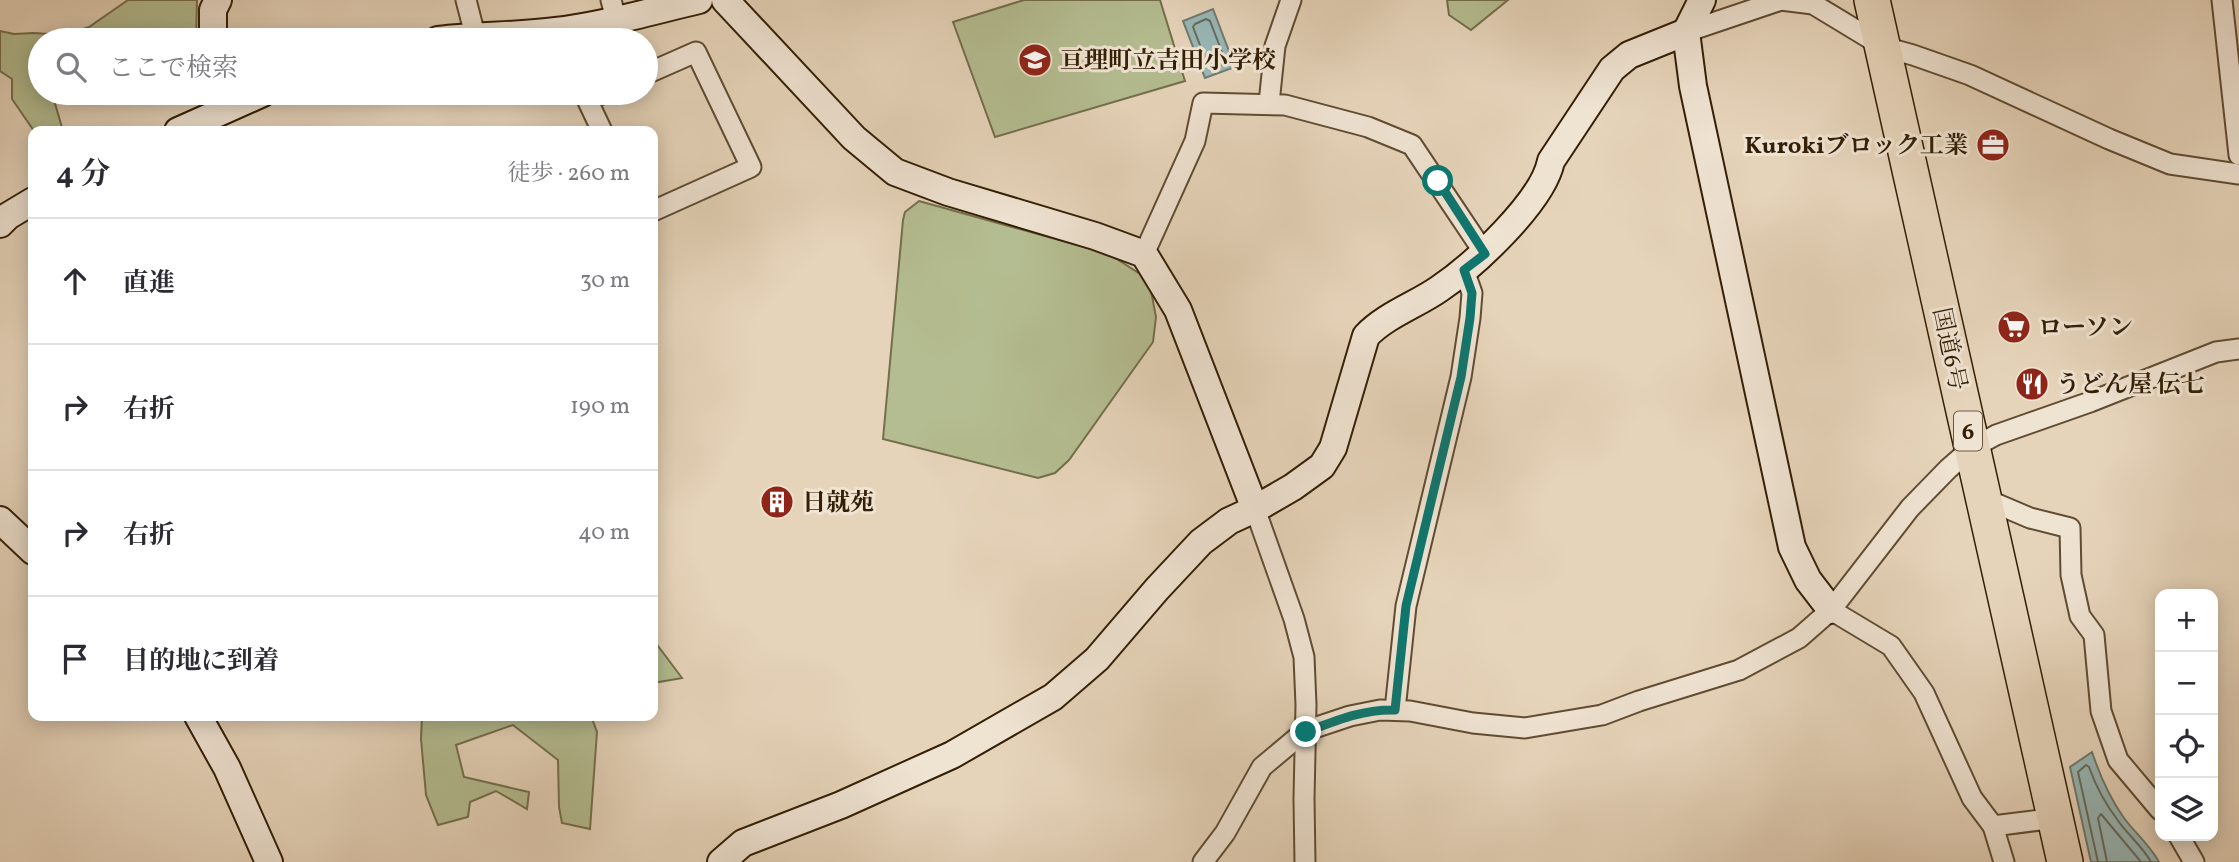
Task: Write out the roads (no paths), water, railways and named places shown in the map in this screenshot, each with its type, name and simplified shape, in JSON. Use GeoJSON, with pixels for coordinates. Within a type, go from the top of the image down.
{"type":"FeatureCollection","features":[{"type":"Feature","properties":{"kind":"highway","name":"国道6号"},"geometry":{"type":"LineString","coordinates":[[1872,0],[2065,862]]}},
{"type":"Feature","properties":{"kind":"street"},"geometry":{"type":"LineString","coordinates":[[213,28],[213,10],[218,0]]}},
{"type":"Feature","properties":{"kind":"street"},"geometry":{"type":"LineString","coordinates":[[466,0],[473,28]]}},
{"type":"Feature","properties":{"kind":"street"},"geometry":{"type":"LineString","coordinates":[[575,28],[613,10],[699,0]]}},
{"type":"Feature","properties":{"kind":"street"},"geometry":{"type":"LineString","coordinates":[[725,0],[855,138],[895,172],[948,192],[1095,236],[1144,254],[1178,310],[1255,509],[1294,619],[1304,657],[1305,862]]}},
{"type":"Feature","properties":{"kind":"street"},"geometry":{"type":"LineString","coordinates":[[1269,103],[1275,46],[1291,0]]}},
{"type":"Feature","properties":{"kind":"street"},"geometry":{"type":"LineString","coordinates":[[1702,0],[1686,32],[1693,86],[1792,547],[1808,580],[1831,610],[1891,646],[1923,693],[1972,798],[1993,825],[2004,862]]}},
{"type":"Feature","properties":{"kind":"street"},"geometry":{"type":"LineString","coordinates":[[721,862],[743,843],[841,805],[952,755],[1054,696],[1097,659],[1201,542],[1229,521],[1255,509],[1322,466],[1334,448],[1366,336],[1377,326],[1439,289],[1485,254],[1520,214],[1548,174],[1551,161],[1612,69],[1629,55],[1686,32],[1782,0],[1813,4],[1884,47],[1970,75],[2170,164],[2239,174]]}},
{"type":"Feature","properties":{"kind":"street"},"geometry":{"type":"LineString","coordinates":[[2222,0],[2239,155]]}},
{"type":"Feature","properties":{"kind":"street"},"geometry":{"type":"LineString","coordinates":[[658,69],[695,52],[751,167],[658,209]]}},
{"type":"Feature","properties":{"kind":"street"},"geometry":{"type":"LineString","coordinates":[[1144,254],[1195,141],[1203,103],[1285,105],[1368,127],[1412,145],[1485,254]]}},
{"type":"Feature","properties":{"kind":"street"},"geometry":{"type":"LineString","coordinates":[[187,126],[224,105]]}},
{"type":"Feature","properties":{"kind":"street"},"geometry":{"type":"LineString","coordinates":[[595,105],[601,126]]}},
{"type":"Feature","properties":{"kind":"street"},"geometry":{"type":"LineString","coordinates":[[0,224],[28,204]]}},
{"type":"Feature","properties":{"kind":"street"},"geometry":{"type":"LineString","coordinates":[[1395,710],[1406,606],[1461,377],[1472,293],[1464,270]]}},
{"type":"Feature","properties":{"kind":"street"},"geometry":{"type":"LineString","coordinates":[[1203,862],[1225,833],[1262,766],[1306,732],[1350,716],[1380,710],[1410,711],[1473,723],[1525,728],[1602,715],[1739,670],[1799,638],[1831,610],[1910,508],[1972,448],[1996,435],[2090,402],[2216,352],[2239,349]]}},
{"type":"Feature","properties":{"kind":"street"},"geometry":{"type":"LineString","coordinates":[[1983,498],[2030,518],[2070,528],[2071,575],[2080,616],[2094,635],[2101,711],[2118,760],[2155,804]]}},
{"type":"Feature","properties":{"kind":"street"},"geometry":{"type":"LineString","coordinates":[[0,520],[28,546]]}},
{"type":"Feature","properties":{"kind":"street"},"geometry":{"type":"LineString","coordinates":[[201,721],[228,768],[269,862]]}},
{"type":"Feature","properties":{"kind":"street"},"geometry":{"type":"LineString","coordinates":[[1993,825],[2056,818]]}},
{"type":"Feature","properties":{"kind":"street"},"geometry":{"type":"LineString","coordinates":[[2182,841],[2194,862]]}},
{"type":"Feature","properties":{"kind":"water"},"geometry":{"type":"Polygon","coordinates":[[[1213,9],[1235,67],[1205,78],[1183,21],[1213,9]]]}},
{"type":"Feature","properties":{"kind":"water"},"geometry":{"type":"Polygon","coordinates":[[[2092,752],[2114,802],[2159,862],[2091,862],[2070,767],[2092,752]]]}},
{"type":"Feature","properties":{"kind":"place","name":"亘理町立吉田小学校"},"geometry":{"type":"Point","coordinates":[1035,60]}},
{"type":"Feature","properties":{"kind":"place","name":"Kurokiブロック工業"},"geometry":{"type":"Point","coordinates":[1993,145]}},
{"type":"Feature","properties":{"kind":"place","name":"ローソン"},"geometry":{"type":"Point","coordinates":[2014,327]}},
{"type":"Feature","properties":{"kind":"place","name":"うどん屋 伝七"},"geometry":{"type":"Point","coordinates":[2032,384]}},
{"type":"Feature","properties":{"kind":"place","name":"日就苑"},"geometry":{"type":"Point","coordinates":[777,502]}}]}
